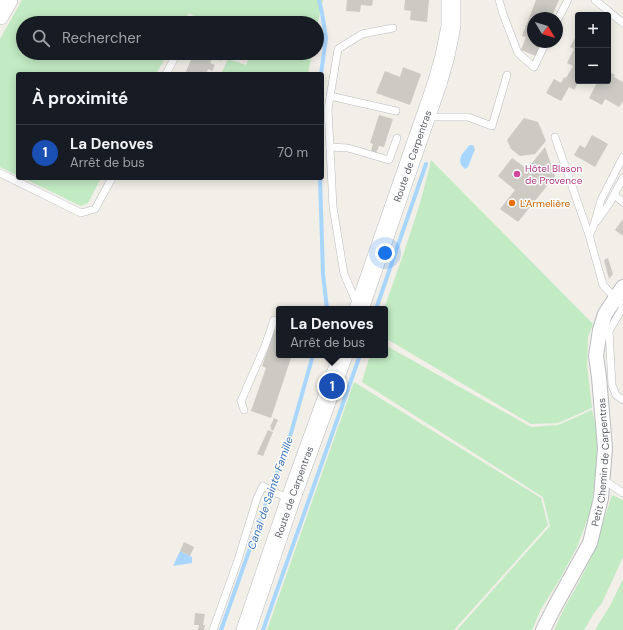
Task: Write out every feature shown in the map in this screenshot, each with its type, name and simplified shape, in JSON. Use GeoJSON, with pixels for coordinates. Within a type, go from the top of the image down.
{"type":"FeatureCollection","features":[{"type":"Feature","properties":{"kind":"main road","name":"Route de Carpentras"},"geometry":{"type":"LineString","coordinates":[[360,306],[437,84],[445,56],[450,26],[451,0]]}},
{"type":"Feature","properties":{"kind":"main road","name":"Route de Carpentras"},"geometry":{"type":"LineString","coordinates":[[246,630],[291,498],[342,358]]}},
{"type":"Feature","properties":{"kind":"street"},"geometry":{"type":"LineString","coordinates":[[0,16],[9,0]]}},
{"type":"Feature","properties":{"kind":"street","name":"Petit Chemin de Carpentras"},"geometry":{"type":"LineString","coordinates":[[543,630],[590,543],[601,498],[605,448],[596,356],[600,330],[605,314],[621,300]]}},
{"type":"Feature","properties":{"kind":"lane"},"geometry":{"type":"LineString","coordinates":[[499,0],[518,53],[534,67],[543,48]]}},
{"type":"Feature","properties":{"kind":"lane"},"geometry":{"type":"LineString","coordinates":[[562,12],[568,0]]}},
{"type":"Feature","properties":{"kind":"lane"},"geometry":{"type":"LineString","coordinates":[[595,0],[623,23]]}},
{"type":"Feature","properties":{"kind":"lane"},"geometry":{"type":"LineString","coordinates":[[358,306],[344,274],[334,207],[328,109],[338,49],[362,34],[393,28]]}},
{"type":"Feature","properties":{"kind":"lane"},"geometry":{"type":"LineString","coordinates":[[167,72],[173,60]]}},
{"type":"Feature","properties":{"kind":"lane"},"geometry":{"type":"LineString","coordinates":[[426,117],[468,117],[492,126],[506,75]]}},
{"type":"Feature","properties":{"kind":"lane"},"geometry":{"type":"LineString","coordinates":[[330,96],[396,111]]}},
{"type":"Feature","properties":{"kind":"lane"},"geometry":{"type":"LineString","coordinates":[[555,137],[590,235],[603,285],[621,300],[609,331],[612,385],[616,395],[623,400]]}},
{"type":"Feature","properties":{"kind":"lane"},"geometry":{"type":"LineString","coordinates":[[330,147],[348,148],[389,160],[397,138]]}},
{"type":"Feature","properties":{"kind":"lane"},"geometry":{"type":"LineString","coordinates":[[590,235],[601,200],[623,157]]}},
{"type":"Feature","properties":{"kind":"lane"},"geometry":{"type":"LineString","coordinates":[[0,173],[81,213],[95,209],[111,180]]}},
{"type":"Feature","properties":{"kind":"lane"},"geometry":{"type":"LineString","coordinates":[[593,228],[609,204],[623,178]]}},
{"type":"Feature","properties":{"kind":"lane"},"geometry":{"type":"LineString","coordinates":[[614,195],[623,202]]}},
{"type":"Feature","properties":{"kind":"lane"},"geometry":{"type":"LineString","coordinates":[[244,410],[241,401],[265,346],[274,320],[276,320]]}},
{"type":"Feature","properties":{"kind":"lane"},"geometry":{"type":"LineString","coordinates":[[607,482],[623,493]]}},
{"type":"Feature","properties":{"kind":"lane"},"geometry":{"type":"LineString","coordinates":[[213,630],[238,560],[257,498],[263,486],[278,494],[291,498]]}},
{"type":"Feature","properties":{"kind":"green space"},"geometry":{"type":"Polygon","coordinates":[[[22,0],[323,0],[319,16],[194,16],[189,13],[188,16],[16,16],[16,60],[164,60],[157,72],[16,72],[16,175],[0,167],[0,39],[22,0]]]}},
{"type":"Feature","properties":{"kind":"green space"},"geometry":{"type":"Polygon","coordinates":[[[228,60],[246,65],[248,60],[311,60],[308,72],[222,72],[228,60]]]}},
{"type":"Feature","properties":{"kind":"green space"},"geometry":{"type":"Polygon","coordinates":[[[431,160],[593,324],[588,337],[587,365],[592,408],[558,423],[531,424],[388,340],[388,306],[385,306],[416,217],[431,160]]]}},
{"type":"Feature","properties":{"kind":"green space"},"geometry":{"type":"Polygon","coordinates":[[[27,180],[100,180],[88,203],[81,206],[27,180]]]}},
{"type":"Feature","properties":{"kind":"green space"},"geometry":{"type":"Polygon","coordinates":[[[388,347],[531,427],[558,425],[592,410],[597,429],[597,464],[591,510],[577,547],[561,577],[541,609],[532,630],[457,630],[550,526],[543,497],[362,382],[369,358],[388,358],[388,347]]]}},
{"type":"Feature","properties":{"kind":"green space"},"geometry":{"type":"Polygon","coordinates":[[[354,382],[541,498],[548,525],[454,630],[267,630],[354,382]]]}},
{"type":"Feature","properties":{"kind":"green space"},"geometry":{"type":"Polygon","coordinates":[[[612,495],[623,500],[623,557],[602,603],[584,630],[554,630],[592,556],[612,495]]]}},
{"type":"Feature","properties":{"kind":"green space"},"geometry":{"type":"Polygon","coordinates":[[[623,579],[623,630],[595,630],[611,604],[623,579]]]}},
{"type":"Feature","properties":{"kind":"water"},"geometry":{"type":"Polygon","coordinates":[[[470,145],[473,145],[475,149],[468,167],[465,169],[460,163],[460,160],[464,151],[470,145]]]}},
{"type":"Feature","properties":{"kind":"water"},"geometry":{"type":"Polygon","coordinates":[[[180,551],[192,557],[192,563],[173,566],[180,551]]]}},
{"type":"Feature","properties":{"kind":"building"},"geometry":{"type":"Polygon","coordinates":[[[347,0],[373,0],[372,6],[361,5],[360,12],[346,11],[347,0]]]}},
{"type":"Feature","properties":{"kind":"building"},"geometry":{"type":"Polygon","coordinates":[[[405,0],[429,0],[427,22],[410,20],[411,11],[404,10],[405,0]]]}},
{"type":"Feature","properties":{"kind":"building"},"geometry":{"type":"Polygon","coordinates":[[[536,0],[559,0],[554,12],[531,12],[536,0]]]}},
{"type":"Feature","properties":{"kind":"building"},"geometry":{"type":"Polygon","coordinates":[[[527,23],[527,48],[539,48],[536,56],[521,50],[526,37],[522,36],[527,23]]]}},
{"type":"Feature","properties":{"kind":"building"},"geometry":{"type":"Polygon","coordinates":[[[575,38],[575,84],[577,84],[574,90],[569,87],[561,101],[546,93],[554,79],[561,83],[564,77],[566,78],[573,66],[567,63],[574,49],[570,47],[575,38]]]}},
{"type":"Feature","properties":{"kind":"building"},"geometry":{"type":"Polygon","coordinates":[[[191,60],[212,60],[210,63],[215,65],[212,71],[208,69],[207,72],[186,72],[191,60]]]}},
{"type":"Feature","properties":{"kind":"building"},"geometry":{"type":"Polygon","coordinates":[[[403,67],[421,74],[410,105],[376,93],[385,71],[400,77],[403,67]]]}},
{"type":"Feature","properties":{"kind":"building"},"geometry":{"type":"Polygon","coordinates":[[[611,73],[615,75],[614,77],[623,82],[623,101],[619,107],[605,99],[602,105],[589,98],[596,84],[611,84],[611,73]]]}},
{"type":"Feature","properties":{"kind":"building"},"geometry":{"type":"Polygon","coordinates":[[[379,115],[393,119],[384,147],[379,146],[376,153],[371,151],[373,144],[370,143],[379,115]]]}},
{"type":"Feature","properties":{"kind":"building"},"geometry":{"type":"Polygon","coordinates":[[[524,118],[538,122],[546,141],[535,154],[520,156],[511,149],[507,140],[524,118]]]}},
{"type":"Feature","properties":{"kind":"building"},"geometry":{"type":"Polygon","coordinates":[[[592,135],[608,144],[595,167],[574,155],[580,145],[585,148],[592,135]]]}},
{"type":"Feature","properties":{"kind":"building"},"geometry":{"type":"Polygon","coordinates":[[[545,147],[555,176],[518,222],[500,209],[515,190],[498,176],[512,158],[527,169],[545,147]]]}},
{"type":"Feature","properties":{"kind":"building"},"geometry":{"type":"Polygon","coordinates":[[[623,219],[623,236],[615,230],[623,219]]]}},
{"type":"Feature","properties":{"kind":"building"},"geometry":{"type":"Polygon","coordinates":[[[608,258],[613,274],[609,279],[604,260],[608,258]]]}},
{"type":"Feature","properties":{"kind":"building"},"geometry":{"type":"Polygon","coordinates":[[[274,330],[276,330],[276,358],[291,358],[271,418],[251,411],[266,368],[262,366],[274,330]]]}},
{"type":"Feature","properties":{"kind":"building"},"geometry":{"type":"Polygon","coordinates":[[[274,418],[278,420],[273,431],[270,427],[274,418]]]}},
{"type":"Feature","properties":{"kind":"building"},"geometry":{"type":"Polygon","coordinates":[[[268,430],[273,432],[263,456],[257,454],[268,430]]]}},
{"type":"Feature","properties":{"kind":"building"},"geometry":{"type":"Polygon","coordinates":[[[184,542],[194,547],[190,556],[180,551],[184,542]]]}},
{"type":"Feature","properties":{"kind":"building"},"geometry":{"type":"Polygon","coordinates":[[[195,613],[205,614],[203,625],[205,625],[204,630],[198,630],[199,625],[194,625],[195,613]]]}},
{"type":"Feature","properties":{"kind":"waterway","name":"Canal de Sainte Famille"},"geometry":{"type":"LineString","coordinates":[[319,0],[322,16]]}},
{"type":"Feature","properties":{"kind":"waterway","name":"Canal de Sainte Famille"},"geometry":{"type":"LineString","coordinates":[[324,26],[326,38],[324,52]]}},
{"type":"Feature","properties":{"kind":"waterway","name":"Canal de Sainte Famille"},"geometry":{"type":"LineString","coordinates":[[321,72],[323,60]]}},
{"type":"Feature","properties":{"kind":"waterway"},"geometry":{"type":"LineString","coordinates":[[377,306],[426,164]]}},
{"type":"Feature","properties":{"kind":"waterway","name":"Canal de Sainte Famille"},"geometry":{"type":"LineString","coordinates":[[320,180],[323,274],[327,306]]}},
{"type":"Feature","properties":{"kind":"waterway","name":"Canal de Sainte Famille"},"geometry":{"type":"LineString","coordinates":[[221,630],[291,433],[312,358]]}},
{"type":"Feature","properties":{"kind":"waterway"},"geometry":{"type":"LineString","coordinates":[[263,630],[359,358]]}},
{"type":"Feature","properties":{"kind":"place","name":"Hôtel Blason de Provence"},"geometry":{"type":"Point","coordinates":[517,174]}},
{"type":"Feature","properties":{"kind":"place","name":"L'Armelière"},"geometry":{"type":"Point","coordinates":[512,203]}},
{"type":"Feature","properties":{"kind":"place","name":"La Denoves"},"geometry":{"type":"Point","coordinates":[332,386]}}]}
